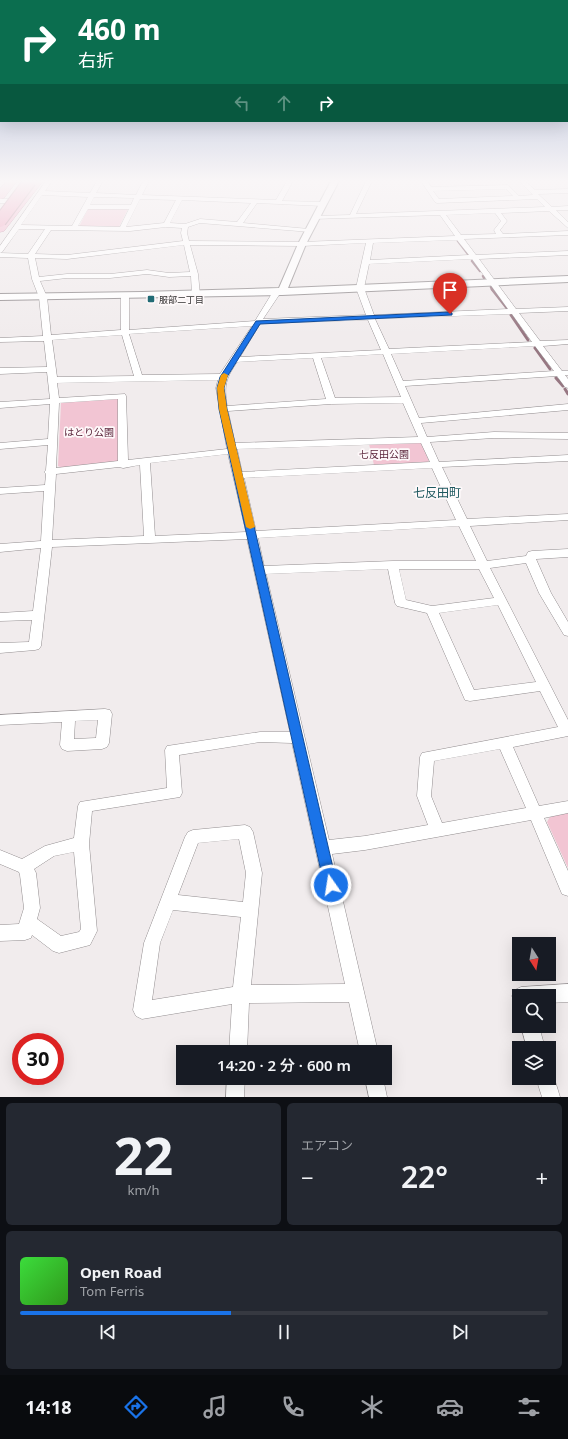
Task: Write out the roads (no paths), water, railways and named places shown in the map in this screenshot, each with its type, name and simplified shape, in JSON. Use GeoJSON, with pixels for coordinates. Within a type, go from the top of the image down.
{"type":"FeatureCollection","features":[{"type":"Feature","properties":{"kind":"street"},"geometry":{"type":"LineString","coordinates":[[0,251],[13,232]]}},
{"type":"Feature","properties":{"kind":"street"},"geometry":{"type":"LineString","coordinates":[[0,648],[35,646],[47,544],[49,472],[55,401],[54,380],[47,338],[43,297],[36,279],[31,256],[47,232]]}},
{"type":"Feature","properties":{"kind":"street"},"geometry":{"type":"LineString","coordinates":[[185,232],[186,243],[194,274],[196,295]]}},
{"type":"Feature","properties":{"kind":"street"},"geometry":{"type":"LineString","coordinates":[[308,232],[280,292],[233,360],[223,377],[220,388],[223,409],[367,1045]]}},
{"type":"Feature","properties":{"kind":"street"},"geometry":{"type":"LineString","coordinates":[[456,232],[537,343],[564,373],[568,385]]}},
{"type":"Feature","properties":{"kind":"street"},"geometry":{"type":"LineString","coordinates":[[498,232],[501,236]]}},
{"type":"Feature","properties":{"kind":"street"},"geometry":{"type":"LineString","coordinates":[[0,255],[80,256],[186,243],[302,244],[565,232]]}},
{"type":"Feature","properties":{"kind":"street"},"geometry":{"type":"LineString","coordinates":[[370,242],[367,262],[360,288],[372,318],[424,440],[483,565],[568,731],[505,744],[427,757],[424,796],[437,830]]}},
{"type":"Feature","properties":{"kind":"street"},"geometry":{"type":"LineString","coordinates":[[367,262],[568,254]]}},
{"type":"Feature","properties":{"kind":"street"},"geometry":{"type":"LineString","coordinates":[[36,279],[67,276],[110,276],[148,272],[169,275],[194,274]]}},
{"type":"Feature","properties":{"kind":"street"},"geometry":{"type":"LineString","coordinates":[[0,297],[125,297],[196,295],[568,279]]}},
{"type":"Feature","properties":{"kind":"street"},"geometry":{"type":"LineString","coordinates":[[125,297],[125,333],[139,378]]}},
{"type":"Feature","properties":{"kind":"street"},"geometry":{"type":"LineString","coordinates":[[0,340],[125,333],[258,322],[568,309]]}},
{"type":"Feature","properties":{"kind":"street"},"geometry":{"type":"LineString","coordinates":[[233,360],[568,342]]}},
{"type":"Feature","properties":{"kind":"street"},"geometry":{"type":"LineString","coordinates":[[316,355],[331,401]]}},
{"type":"Feature","properties":{"kind":"street"},"geometry":{"type":"LineString","coordinates":[[0,372],[52,369]]}},
{"type":"Feature","properties":{"kind":"street"},"geometry":{"type":"LineString","coordinates":[[400,384],[564,373]]}},
{"type":"Feature","properties":{"kind":"street"},"geometry":{"type":"LineString","coordinates":[[54,380],[223,377]]}},
{"type":"Feature","properties":{"kind":"street"},"geometry":{"type":"LineString","coordinates":[[0,405],[122,396],[123,465]]}},
{"type":"Feature","properties":{"kind":"street"},"geometry":{"type":"LineString","coordinates":[[223,409],[331,401],[407,400]]}},
{"type":"Feature","properties":{"kind":"street"},"geometry":{"type":"LineString","coordinates":[[417,421],[568,407]]}},
{"type":"Feature","properties":{"kind":"street"},"geometry":{"type":"LineString","coordinates":[[49,472],[145,463],[232,449],[424,440],[494,435],[568,436]]}},
{"type":"Feature","properties":{"kind":"street"},"geometry":{"type":"LineString","coordinates":[[0,446],[51,442]]}},
{"type":"Feature","properties":{"kind":"street"},"geometry":{"type":"LineString","coordinates":[[238,475],[437,466],[568,458]]}},
{"type":"Feature","properties":{"kind":"street"},"geometry":{"type":"LineString","coordinates":[[145,463],[150,539]]}},
{"type":"Feature","properties":{"kind":"street"},"geometry":{"type":"LineString","coordinates":[[0,491],[49,488]]}},
{"type":"Feature","properties":{"kind":"street"},"geometry":{"type":"LineString","coordinates":[[0,548],[47,544],[252,535],[568,517]]}},
{"type":"Feature","properties":{"kind":"street"},"geometry":{"type":"LineString","coordinates":[[260,570],[393,565],[483,565],[530,559],[532,556],[568,553]]}},
{"type":"Feature","properties":{"kind":"street"},"geometry":{"type":"LineString","coordinates":[[530,559],[545,592],[568,632]]}},
{"type":"Feature","properties":{"kind":"street"},"geometry":{"type":"LineString","coordinates":[[393,565],[401,603],[432,610],[501,601]]}},
{"type":"Feature","properties":{"kind":"street"},"geometry":{"type":"LineString","coordinates":[[432,610],[470,696],[544,686]]}},
{"type":"Feature","properties":{"kind":"street"},"geometry":{"type":"LineString","coordinates":[[0,616],[39,614]]}},
{"type":"Feature","properties":{"kind":"street"},"geometry":{"type":"LineString","coordinates":[[0,720],[69,716]]}},
{"type":"Feature","properties":{"kind":"street"},"geometry":{"type":"LineString","coordinates":[[28,922],[59,945],[84,939],[89,930],[81,844],[85,806],[175,793],[172,750],[260,737],[298,738]]}},
{"type":"Feature","properties":{"kind":"street"},"geometry":{"type":"LineString","coordinates":[[505,744],[568,889]]}},
{"type":"Feature","properties":{"kind":"street"},"geometry":{"type":"LineString","coordinates":[[322,848],[366,843],[568,807]]}},
{"type":"Feature","properties":{"kind":"street"},"geometry":{"type":"LineString","coordinates":[[238,1045],[241,994],[254,873],[245,832],[193,837],[152,943],[142,1010],[241,994],[356,993]]}},
{"type":"Feature","properties":{"kind":"street"},"geometry":{"type":"LineString","coordinates":[[24,867],[38,856],[53,849],[81,844]]}},
{"type":"Feature","properties":{"kind":"street"},"geometry":{"type":"LineString","coordinates":[[0,857],[24,867],[28,873],[32,908],[25,932],[0,933]]}},
{"type":"Feature","properties":{"kind":"street"},"geometry":{"type":"LineString","coordinates":[[168,902],[250,910]]}},
{"type":"Feature","properties":{"kind":"street"},"geometry":{"type":"LineString","coordinates":[[556,994],[568,993]]}},
{"type":"Feature","properties":{"kind":"street"},"geometry":{"type":"LineString","coordinates":[[235,1097],[236,1085]]}},
{"type":"Feature","properties":{"kind":"street"},"geometry":{"type":"LineString","coordinates":[[375,1085],[378,1097]]}},
{"type":"Feature","properties":{"kind":"street"},"geometry":{"type":"LineString","coordinates":[[547,1085],[551,1097]]}},
{"type":"Feature","properties":{"kind":"waterway"},"geometry":{"type":"LineString","coordinates":[[458,241],[468,254]]}},
{"type":"Feature","properties":{"kind":"waterway"},"geometry":{"type":"LineString","coordinates":[[472,261],[480,271]]}},
{"type":"Feature","properties":{"kind":"waterway"},"geometry":{"type":"LineString","coordinates":[[492,289],[507,308]]}},
{"type":"Feature","properties":{"kind":"waterway"},"geometry":{"type":"LineString","coordinates":[[511,315],[528,340]]}},
{"type":"Feature","properties":{"kind":"waterway"},"geometry":{"type":"LineString","coordinates":[[535,348],[550,369]]}},
{"type":"Feature","properties":{"kind":"waterway"},"geometry":{"type":"LineString","coordinates":[[556,378],[563,386]]}},
{"type":"Feature","properties":{"kind":"waterway"},"geometry":{"type":"LineString","coordinates":[[565,389],[568,394]]}},
{"type":"Feature","properties":{"kind":"place","name":"服部二丁目"},"geometry":{"type":"Point","coordinates":[151,299]}},
{"type":"Feature","properties":{"kind":"district","name":"七反田町"},"geometry":{"type":"Point","coordinates":[437,492]}},
{"type":"Feature","properties":{"kind":"park label","name":"はとり公園"},"geometry":{"type":"Point","coordinates":[89,432]}},
{"type":"Feature","properties":{"kind":"park label","name":"七反田公園"},"geometry":{"type":"Point","coordinates":[384,454]}}]}
